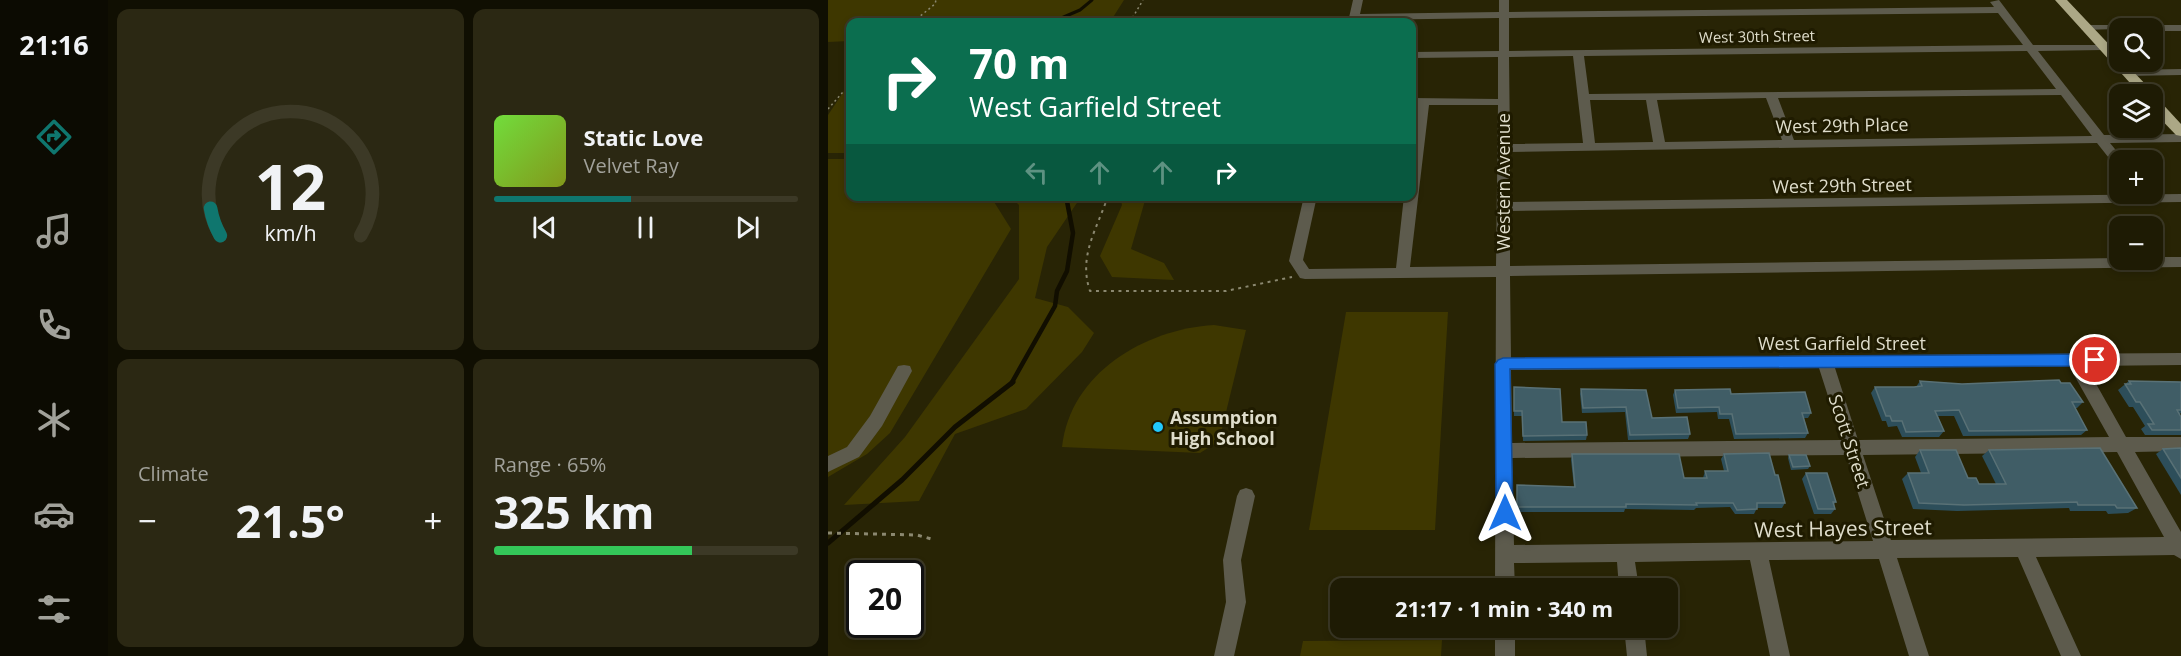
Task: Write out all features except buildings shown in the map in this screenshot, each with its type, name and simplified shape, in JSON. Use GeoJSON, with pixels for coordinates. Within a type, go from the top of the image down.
{"type":"FeatureCollection","features":[{"type":"Feature","properties":{"kind":"highway"},"geometry":{"type":"LineString","coordinates":[[2061,0],[2137,84]]}},
{"type":"Feature","properties":{"kind":"highway"},"geometry":{"type":"LineString","coordinates":[[2163,112],[2180,130]]}},
{"type":"Feature","properties":{"kind":"street"},"geometry":{"type":"LineString","coordinates":[[1354,18],[1358,0]]}},
{"type":"Feature","properties":{"kind":"street","name":"Western Avenue"},"geometry":{"type":"LineString","coordinates":[[1504,0],[1505,578]]}},
{"type":"Feature","properties":{"kind":"street"},"geometry":{"type":"LineString","coordinates":[[1993,0],[2109,151]]}},
{"type":"Feature","properties":{"kind":"street"},"geometry":{"type":"LineString","coordinates":[[1416,18],[2001,10]]}},
{"type":"Feature","properties":{"kind":"street"},"geometry":{"type":"LineString","coordinates":[[2086,28],[2181,28]]}},
{"type":"Feature","properties":{"kind":"street","name":"West 30th Street"},"geometry":{"type":"LineString","coordinates":[[1416,55],[2103,47]]}},
{"type":"Feature","properties":{"kind":"street"},"geometry":{"type":"LineString","coordinates":[[1578,53],[1590,147]]}},
{"type":"Feature","properties":{"kind":"street"},"geometry":{"type":"LineString","coordinates":[[2126,73],[2181,72]]}},
{"type":"Feature","properties":{"kind":"street"},"geometry":{"type":"LineString","coordinates":[[1584,97],[2064,92]]}},
{"type":"Feature","properties":{"kind":"street"},"geometry":{"type":"LineString","coordinates":[[1771,96],[1789,143]]}},
{"type":"Feature","properties":{"kind":"street"},"geometry":{"type":"LineString","coordinates":[[1651,98],[1660,146]]}},
{"type":"Feature","properties":{"kind":"street"},"geometry":{"type":"LineString","coordinates":[[1416,133],[1418,101],[1504,102]]}},
{"type":"Feature","properties":{"kind":"street","name":"West 29th Place"},"geometry":{"type":"LineString","coordinates":[[1503,148],[2100,140],[2180,130]]}},
{"type":"Feature","properties":{"kind":"street","name":"West 29th Street"},"geometry":{"type":"LineString","coordinates":[[1503,207],[2109,197]]}},
{"type":"Feature","properties":{"kind":"street","name":"West 29th Street"},"geometry":{"type":"LineString","coordinates":[[2163,197],[2181,198]]}},
{"type":"Feature","properties":{"kind":"street"},"geometry":{"type":"LineString","coordinates":[[1310,201],[1296,261],[1305,274],[2181,262]]}},
{"type":"Feature","properties":{"kind":"street"},"geometry":{"type":"LineString","coordinates":[[1402,273],[1411,201]]}},
{"type":"Feature","properties":{"kind":"street","name":"West Garfield Street"},"geometry":{"type":"LineString","coordinates":[[1503,364],[2181,359]]}},
{"type":"Feature","properties":{"kind":"street"},"geometry":{"type":"LineString","coordinates":[[2074,360],[2180,548]]}},
{"type":"Feature","properties":{"kind":"street","name":"Scott Street"},"geometry":{"type":"LineString","coordinates":[[1825,362],[1919,656]]}},
{"type":"Feature","properties":{"kind":"street"},"geometry":{"type":"LineString","coordinates":[[828,464],[853,452],[876,421],[904,370]]}},
{"type":"Feature","properties":{"kind":"street"},"geometry":{"type":"LineString","coordinates":[[1504,452],[2181,444]]}},
{"type":"Feature","properties":{"kind":"street"},"geometry":{"type":"LineString","coordinates":[[1224,656],[1236,602],[1232,560],[1246,496]]}},
{"type":"Feature","properties":{"kind":"street"},"geometry":{"type":"LineString","coordinates":[[2023,548],[2071,656]]}},
{"type":"Feature","properties":{"kind":"street","name":"West Hayes Street"},"geometry":{"type":"LineString","coordinates":[[1505,554],[2180,548]]}},
{"type":"Feature","properties":{"kind":"street"},"geometry":{"type":"LineString","coordinates":[[1758,552],[1780,656]]}},
{"type":"Feature","properties":{"kind":"street"},"geometry":{"type":"LineString","coordinates":[[1626,554],[1628,578]]}},
{"type":"Feature","properties":{"kind":"street"},"geometry":{"type":"LineString","coordinates":[[1505,638],[1505,656]]}},
{"type":"Feature","properties":{"kind":"street"},"geometry":{"type":"LineString","coordinates":[[1635,638],[1637,656]]}},
{"type":"Feature","properties":{"kind":"path"},"geometry":{"type":"LineString","coordinates":[[918,18],[935,4],[936,0]]}},
{"type":"Feature","properties":{"kind":"path"},"geometry":{"type":"LineString","coordinates":[[1132,18],[1143,0]]}},
{"type":"Feature","properties":{"kind":"path"},"geometry":{"type":"LineString","coordinates":[[828,110],[846,89]]}},
{"type":"Feature","properties":{"kind":"path"},"geometry":{"type":"LineString","coordinates":[[1106,201],[1084,257],[1084,277],[1090,291],[1227,291],[1305,274]]}},
{"type":"Feature","properties":{"kind":"path"},"geometry":{"type":"LineString","coordinates":[[828,533],[917,535],[935,540]]}},
{"type":"Feature","properties":{"kind":"shaded area"},"geometry":{"type":"Polygon","coordinates":[[[828,0],[1124,0],[1113,18],[846,18],[846,41],[828,42],[828,0]]]}},
{"type":"Feature","properties":{"kind":"shaded area"},"geometry":{"type":"Polygon","coordinates":[[[846,88],[846,153],[828,153],[828,115],[846,88]]]}},
{"type":"Feature","properties":{"kind":"shaded area"},"geometry":{"type":"Polygon","coordinates":[[[828,159],[846,159],[846,201],[994,201],[1011,229],[890,433],[867,454],[828,477],[828,159]]]}},
{"type":"Feature","properties":{"kind":"shaded area"},"geometry":{"type":"Polygon","coordinates":[[[1015,201],[1078,201],[1047,247],[1035,298],[1068,307],[1094,333],[1082,352],[1026,409],[955,434],[919,501],[844,505],[905,437],[1019,279],[1019,205],[1015,201]]]}},
{"type":"Feature","properties":{"kind":"shaded area"},"geometry":{"type":"Polygon","coordinates":[[[1121,201],[1145,201],[1131,249],[1164,263],[1174,280],[1112,277],[1100,256],[1122,205],[1121,201]]]}},
{"type":"Feature","properties":{"kind":"shaded area"},"geometry":{"type":"Polygon","coordinates":[[[1346,312],[1448,312],[1435,530],[1309,530],[1346,312]]]}},
{"type":"Feature","properties":{"kind":"shaded area"},"geometry":{"type":"Polygon","coordinates":[[[1214,325],[1246,330],[1219,441],[1200,453],[1062,447],[1068,421],[1079,397],[1095,377],[1115,360],[1162,335],[1188,328],[1214,325]]]}},
{"type":"Feature","properties":{"kind":"shaded area"},"geometry":{"type":"Polygon","coordinates":[[[1442,640],[1441,656],[1300,656],[1303,641],[1442,640]]]}},
{"type":"Feature","properties":{"kind":"waterway"},"geometry":{"type":"LineString","coordinates":[[1061,18],[1080,10],[1092,0]]}},
{"type":"Feature","properties":{"kind":"waterway"},"geometry":{"type":"LineString","coordinates":[[1011,383],[1055,306],[1057,291],[1067,271],[1073,233],[1067,201]]}},
{"type":"Feature","properties":{"kind":"waterway"},"geometry":{"type":"LineString","coordinates":[[828,543],[902,480],[955,427],[1011,383]]}},
{"type":"Feature","properties":{"kind":"place","name":"Assumption High School"},"geometry":{"type":"Point","coordinates":[1158,427]}},
{"type":"Feature","properties":{"kind":"route"},"geometry":{"type":"LineString","coordinates":[[1505,513],[1503,364],[2095,360]]}}]}
